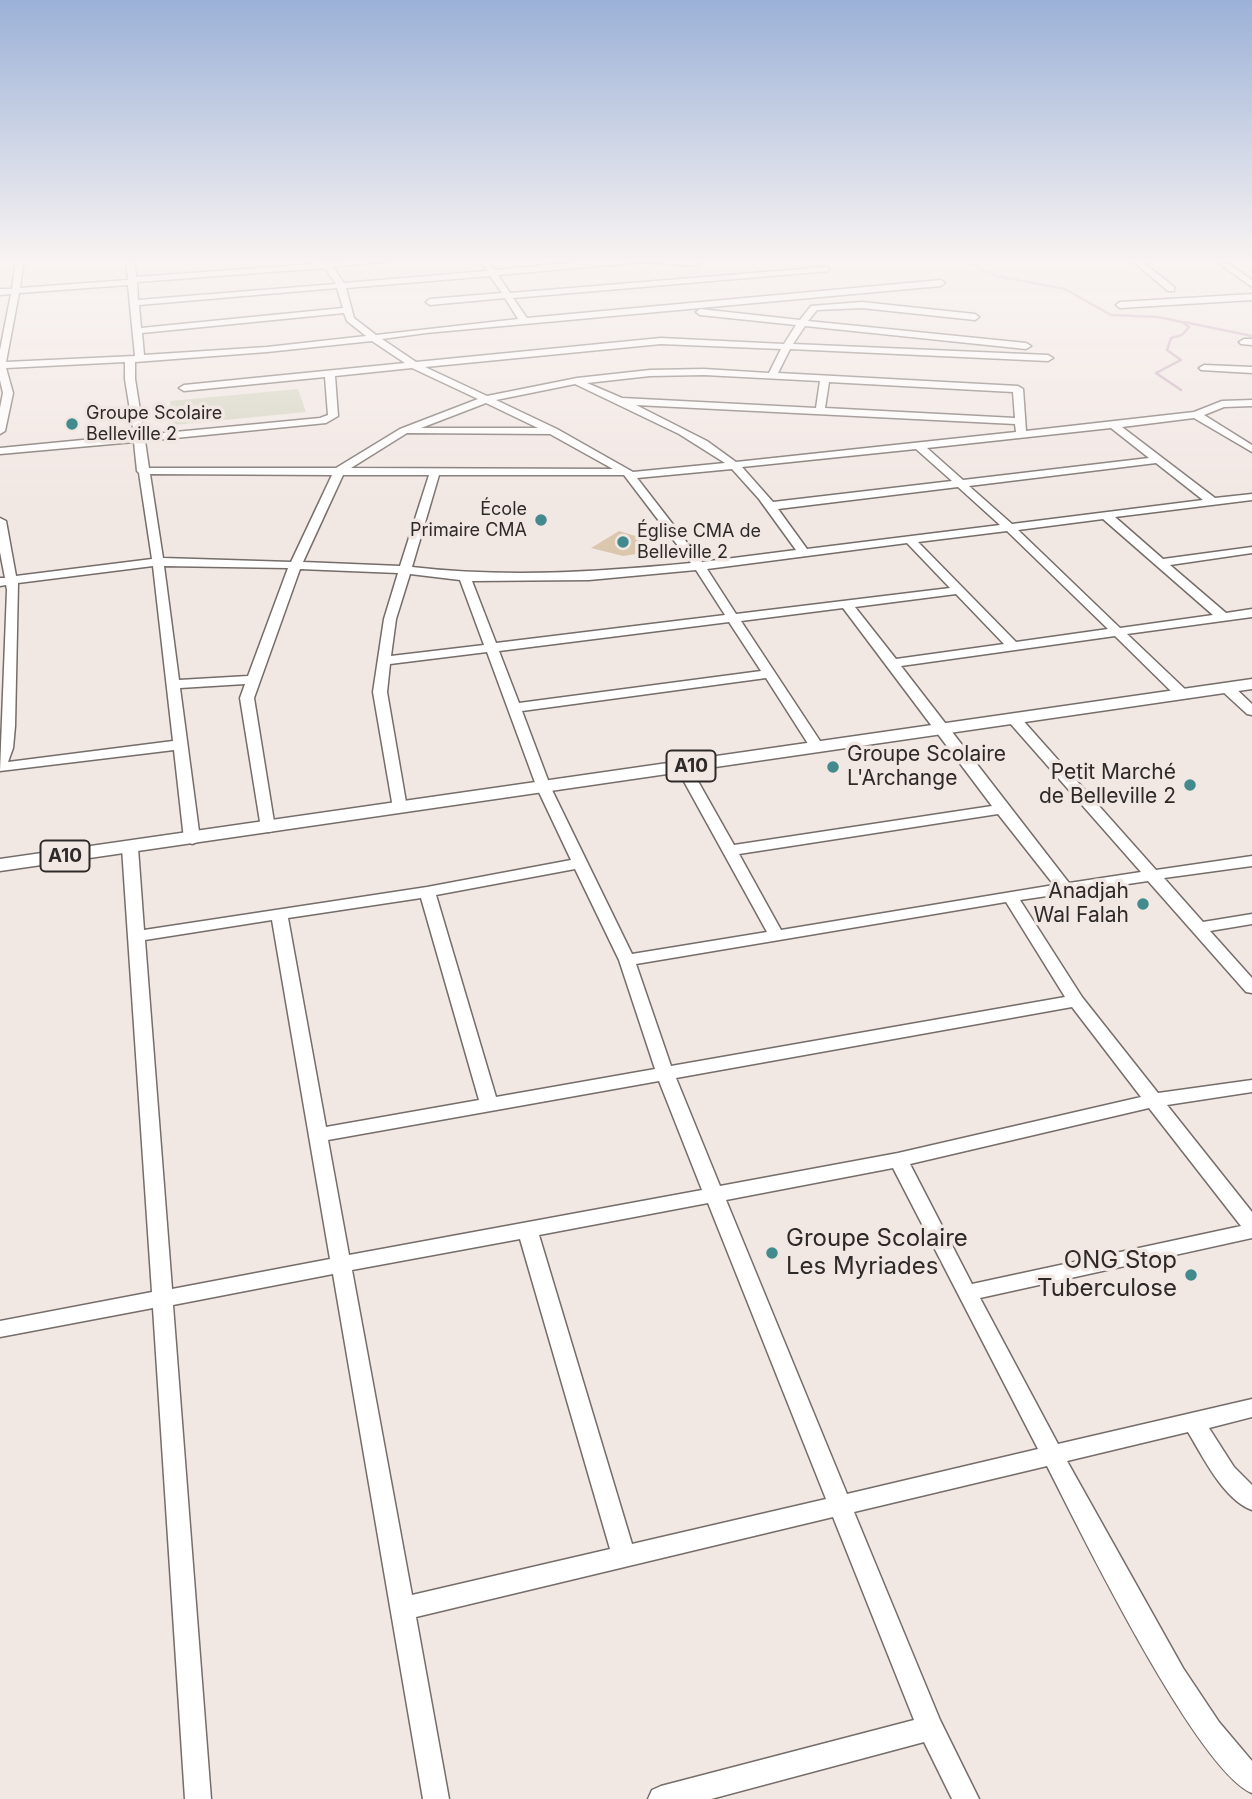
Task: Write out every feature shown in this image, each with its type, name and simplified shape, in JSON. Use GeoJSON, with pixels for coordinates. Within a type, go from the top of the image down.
{"type":"FeatureCollection","features":[{"type":"Feature","properties":{"kind":"main road","name":"A10"},"geometry":{"type":"LineString","coordinates":[[0,864],[130,848],[1252,684]]}},
{"type":"Feature","properties":{"kind":"street"},"geometry":{"type":"LineString","coordinates":[[0,431],[8,393],[0,365],[5,343]]}},
{"type":"Feature","properties":{"kind":"street"},"geometry":{"type":"LineString","coordinates":[[136,343],[142,471],[158,562],[178,745],[192,839]]}},
{"type":"Feature","properties":{"kind":"street"},"geometry":{"type":"LineString","coordinates":[[0,365],[135,359],[328,343]]}},
{"type":"Feature","properties":{"kind":"street"},"geometry":{"type":"LineString","coordinates":[[381,343],[415,366],[553,431],[628,474],[699,566],[817,747]]}},
{"type":"Feature","properties":{"kind":"street"},"geometry":{"type":"LineString","coordinates":[[184,387],[642,343]]}},
{"type":"Feature","properties":{"kind":"street"},"geometry":{"type":"LineString","coordinates":[[710,343],[1048,358]]}},
{"type":"Feature","properties":{"kind":"street"},"geometry":{"type":"LineString","coordinates":[[772,375],[789,343]]}},
{"type":"Feature","properties":{"kind":"street"},"geometry":{"type":"LineString","coordinates":[[999,343],[1026,346]]}},
{"type":"Feature","properties":{"kind":"street"},"geometry":{"type":"LineString","coordinates":[[1204,368],[1252,370]]}},
{"type":"Feature","properties":{"kind":"street"},"geometry":{"type":"LineString","coordinates":[[268,828],[247,698],[295,566],[339,471],[404,431],[487,400],[577,381],[684,371],[1018,389],[1021,435]]}},
{"type":"Feature","properties":{"kind":"street"},"geometry":{"type":"LineString","coordinates":[[0,451],[139,440],[329,419],[333,416],[330,374]]}},
{"type":"Feature","properties":{"kind":"street"},"geometry":{"type":"LineString","coordinates":[[820,412],[825,378]]}},
{"type":"Feature","properties":{"kind":"street"},"geometry":{"type":"LineString","coordinates":[[577,381],[691,439],[734,465],[771,506],[803,552]]}},
{"type":"Feature","properties":{"kind":"street"},"geometry":{"type":"LineString","coordinates":[[617,401],[1020,421]]}},
{"type":"Feature","properties":{"kind":"street"},"geometry":{"type":"LineString","coordinates":[[142,471],[628,474],[920,447],[1196,415],[1222,404],[1252,403]]}},
{"type":"Feature","properties":{"kind":"street"},"geometry":{"type":"LineString","coordinates":[[1196,415],[1252,449]]}},
{"type":"Feature","properties":{"kind":"street"},"geometry":{"type":"LineString","coordinates":[[1113,425],[1213,502]]}},
{"type":"Feature","properties":{"kind":"street"},"geometry":{"type":"LineString","coordinates":[[404,431],[553,431]]}},
{"type":"Feature","properties":{"kind":"street"},"geometry":{"type":"LineString","coordinates":[[920,447],[1008,526],[1183,695]]}},
{"type":"Feature","properties":{"kind":"street"},"geometry":{"type":"LineString","coordinates":[[771,506],[1159,460]]}},
{"type":"Feature","properties":{"kind":"street"},"geometry":{"type":"LineString","coordinates":[[400,808],[380,692],[390,619],[435,472]]}},
{"type":"Feature","properties":{"kind":"street"},"geometry":{"type":"LineString","coordinates":[[6,581],[158,562],[404,570],[464,577],[589,576],[699,566],[1252,497]]}},
{"type":"Feature","properties":{"kind":"street"},"geometry":{"type":"LineString","coordinates":[[1105,515],[1163,562],[1223,617]]}},
{"type":"Feature","properties":{"kind":"street"},"geometry":{"type":"LineString","coordinates":[[0,521],[6,581],[7,737],[0,766],[178,745]]}},
{"type":"Feature","properties":{"kind":"street"},"geometry":{"type":"LineString","coordinates":[[908,538],[1014,647]]}},
{"type":"Feature","properties":{"kind":"street"},"geometry":{"type":"LineString","coordinates":[[1163,562],[1252,550]]}},
{"type":"Feature","properties":{"kind":"street"},"geometry":{"type":"LineString","coordinates":[[464,577],[544,788],[627,960],[664,1071],[930,1728],[966,1799]]}},
{"type":"Feature","properties":{"kind":"street"},"geometry":{"type":"LineString","coordinates":[[385,661],[960,590]]}},
{"type":"Feature","properties":{"kind":"street"},"geometry":{"type":"LineString","coordinates":[[846,604],[942,728],[999,809],[1065,888]]}},
{"type":"Feature","properties":{"kind":"street"},"geometry":{"type":"LineString","coordinates":[[893,663],[1252,612]]}},
{"type":"Feature","properties":{"kind":"street"},"geometry":{"type":"LineString","coordinates":[[512,708],[768,674]]}},
{"type":"Feature","properties":{"kind":"street"},"geometry":{"type":"LineString","coordinates":[[172,684],[255,680]]}},
{"type":"Feature","properties":{"kind":"street"},"geometry":{"type":"LineString","coordinates":[[1227,688],[1252,711]]}},
{"type":"Feature","properties":{"kind":"street"},"geometry":{"type":"LineString","coordinates":[[1014,719],[1252,988]]}},
{"type":"Feature","properties":{"kind":"street"},"geometry":{"type":"LineString","coordinates":[[683,767],[732,850],[777,936]]}},
{"type":"Feature","properties":{"kind":"street"},"geometry":{"type":"LineString","coordinates":[[732,850],[999,809]]}},
{"type":"Feature","properties":{"kind":"street"},"geometry":{"type":"LineString","coordinates":[[130,848],[198,1799]]}},
{"type":"Feature","properties":{"kind":"street"},"geometry":{"type":"LineString","coordinates":[[627,960],[1065,888],[1252,861]]}},
{"type":"Feature","properties":{"kind":"street"},"geometry":{"type":"LineString","coordinates":[[138,936],[427,892],[582,863]]}},
{"type":"Feature","properties":{"kind":"street"},"geometry":{"type":"LineString","coordinates":[[427,892],[489,1104]]}},
{"type":"Feature","properties":{"kind":"street"},"geometry":{"type":"LineString","coordinates":[[967,1293],[1252,1228],[1076,1001],[1011,898]]}},
{"type":"Feature","properties":{"kind":"street"},"geometry":{"type":"LineString","coordinates":[[279,915],[436,1799]]}},
{"type":"Feature","properties":{"kind":"street"},"geometry":{"type":"LineString","coordinates":[[1198,928],[1252,919]]}},
{"type":"Feature","properties":{"kind":"street"},"geometry":{"type":"LineString","coordinates":[[317,1135],[664,1071],[1076,1001]]}},
{"type":"Feature","properties":{"kind":"street"},"geometry":{"type":"LineString","coordinates":[[0,1329],[898,1160],[1155,1100],[1252,1086]]}},
{"type":"Feature","properties":{"kind":"street"},"geometry":{"type":"LineString","coordinates":[[898,1160],[1051,1455],[1169,1669],[1232,1761],[1252,1780]]}},
{"type":"Feature","properties":{"kind":"street"},"geometry":{"type":"LineString","coordinates":[[527,1229],[624,1556]]}},
{"type":"Feature","properties":{"kind":"street"},"geometry":{"type":"LineString","coordinates":[[402,1609],[1252,1408]]}},
{"type":"Feature","properties":{"kind":"street"},"geometry":{"type":"LineString","coordinates":[[1193,1422],[1226,1474],[1252,1500]]}},
{"type":"Feature","properties":{"kind":"street"},"geometry":{"type":"LineString","coordinates":[[661,1799],[689,1796],[930,1728]]}},
{"type":"Feature","properties":{"kind":"green space"},"geometry":{"type":"Polygon","coordinates":[[[298,389],[306,412],[174,425],[170,401],[298,389]]]}},
{"type":"Feature","properties":{"kind":"building","name":"Église CMA de Belleville 2"},"geometry":{"type":"Polygon","coordinates":[[[619,531],[642,538],[649,552],[623,556],[591,548],[619,531]]]}},
{"type":"Feature","properties":{"kind":"waterway"},"geometry":{"type":"LineString","coordinates":[[1169,343],[1167,350],[1181,360],[1156,373],[1181,390]]}},
{"type":"Feature","properties":{"kind":"place","name":"Groupe Scolaire Belleville 2"},"geometry":{"type":"Point","coordinates":[72,424]}},
{"type":"Feature","properties":{"kind":"place","name":"École Primaire CMA"},"geometry":{"type":"Point","coordinates":[541,520]}},
{"type":"Feature","properties":{"kind":"place","name":"Église CMA de Belleville 2"},"geometry":{"type":"Point","coordinates":[623,542]}},
{"type":"Feature","properties":{"kind":"place","name":"Groupe Scolaire L'Archange"},"geometry":{"type":"Point","coordinates":[833,767]}},
{"type":"Feature","properties":{"kind":"place","name":"Petit Marché de Belleville 2"},"geometry":{"type":"Point","coordinates":[1190,785]}},
{"type":"Feature","properties":{"kind":"place","name":"Anadjah Wal Falah"},"geometry":{"type":"Point","coordinates":[1143,904]}},
{"type":"Feature","properties":{"kind":"place","name":"Groupe Scolaire Les Myriades"},"geometry":{"type":"Point","coordinates":[772,1253]}},
{"type":"Feature","properties":{"kind":"place","name":"ONG Stop Tuberculose"},"geometry":{"type":"Point","coordinates":[1191,1275]}}]}
